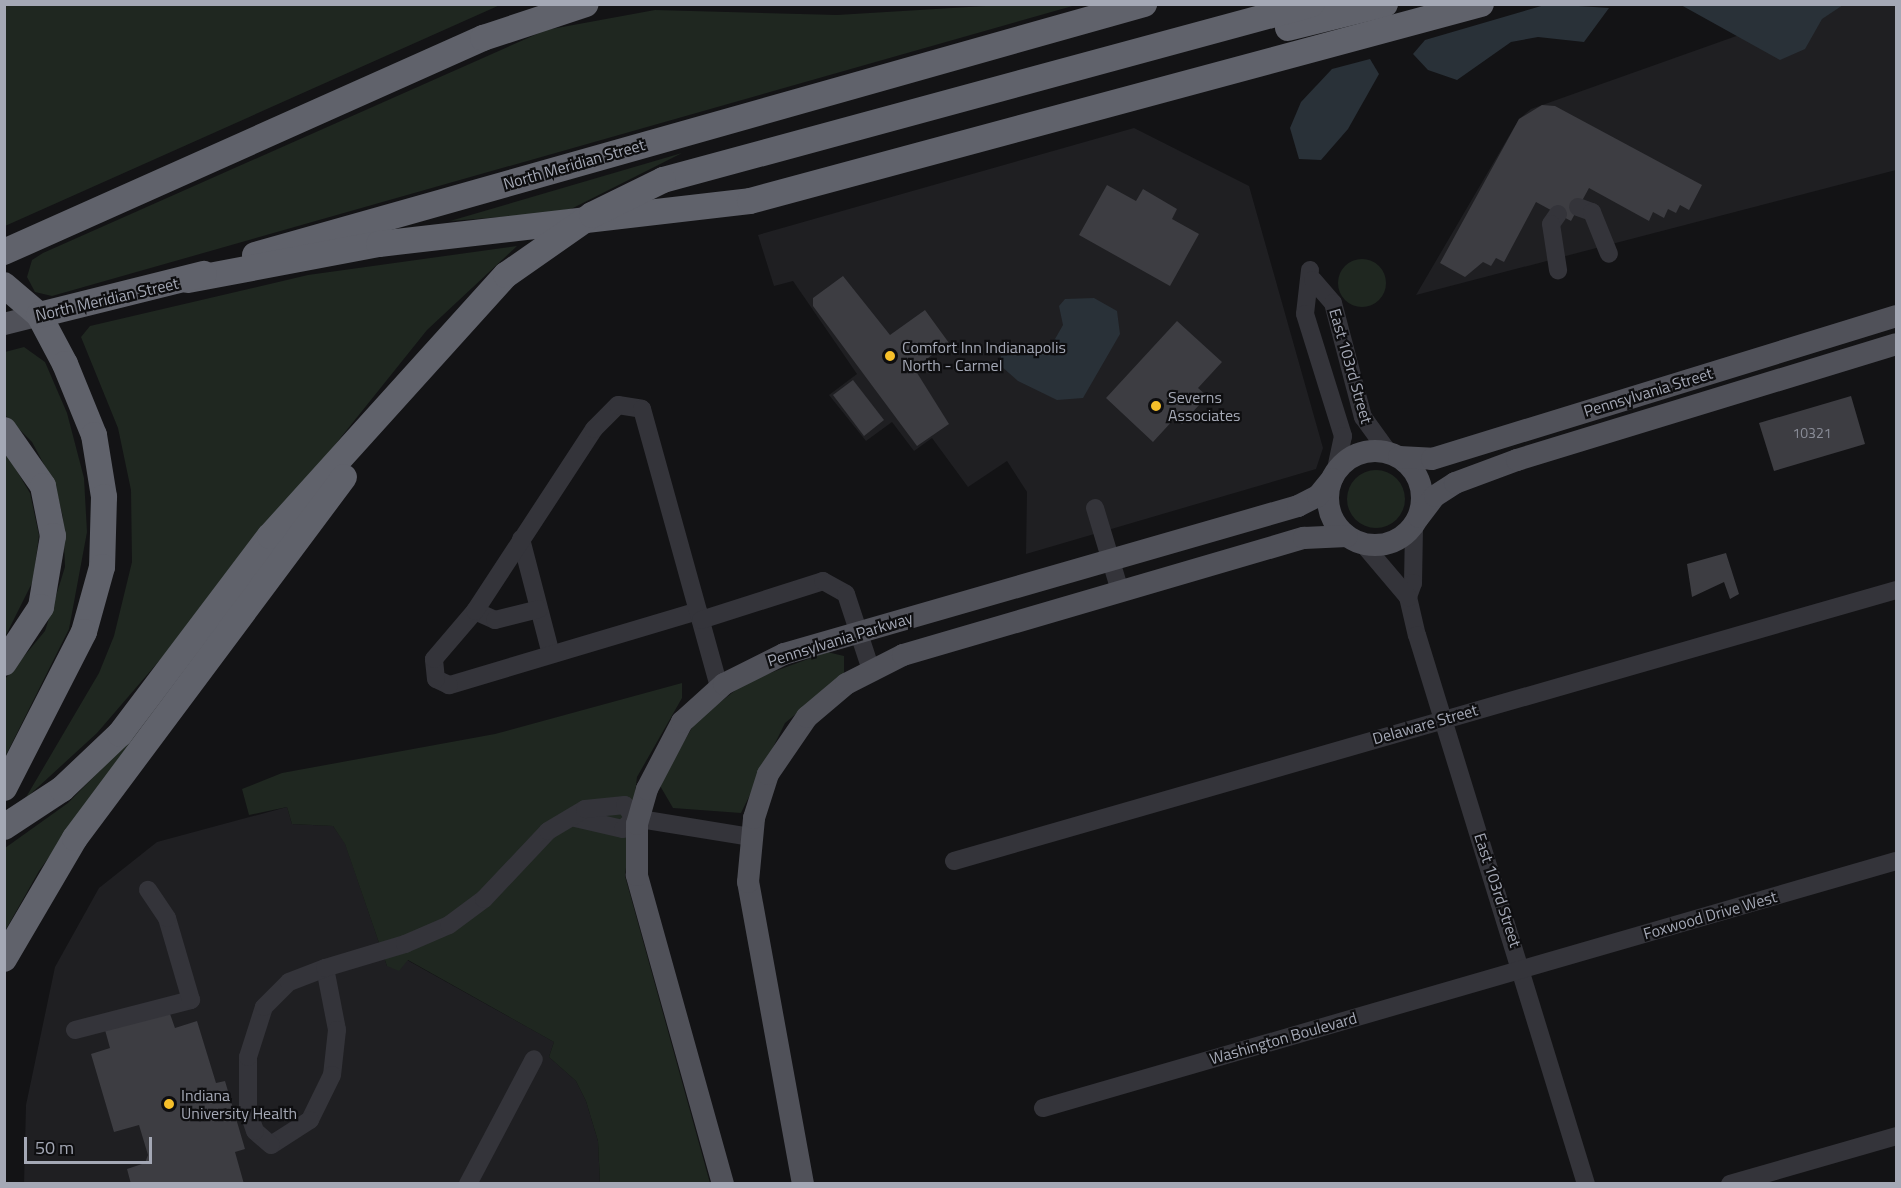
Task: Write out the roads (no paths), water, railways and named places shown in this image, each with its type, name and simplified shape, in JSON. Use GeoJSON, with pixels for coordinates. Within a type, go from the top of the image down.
{"type":"FeatureCollection","features":[{"type":"Feature","properties":{"kind":"highway"},"geometry":{"type":"LineString","coordinates":[[4,252],[483,39],[586,4]]}},
{"type":"Feature","properties":{"kind":"highway","name":"North Meridian Street"},"geometry":{"type":"LineString","coordinates":[[39,315],[188,280],[271,250],[1144,4]]}},
{"type":"Feature","properties":{"kind":"highway"},"geometry":{"type":"LineString","coordinates":[[4,827],[33,811],[103,753],[270,536],[398,400],[506,275],[592,215],[663,180],[1088,69],[1312,4]]}},
{"type":"Feature","properties":{"kind":"highway"},"geometry":{"type":"LineString","coordinates":[[1088,69],[1385,4]]}},
{"type":"Feature","properties":{"kind":"highway"},"geometry":{"type":"LineString","coordinates":[[188,280],[379,244],[750,201],[1481,4]]}},
{"type":"Feature","properties":{"kind":"highway"},"geometry":{"type":"LineString","coordinates":[[4,285],[39,315],[94,435],[104,497],[102,567],[66,675],[4,788]]}},
{"type":"Feature","properties":{"kind":"highway"},"geometry":{"type":"LineString","coordinates":[[4,958],[75,838],[291,553],[398,400]]}},
{"type":"Feature","properties":{"kind":"highway"},"geometry":{"type":"LineString","coordinates":[[4,430],[43,486],[53,536],[41,607],[4,663]]}},
{"type":"Feature","properties":{"kind":"main road","name":"North Meridian Street"},"geometry":{"type":"LineString","coordinates":[[4,324],[39,315]]}},
{"type":"Feature","properties":{"kind":"main road","name":"Pennsylvania Street"},"geometry":{"type":"LineString","coordinates":[[1394,455],[1432,459],[1896,316]]}},
{"type":"Feature","properties":{"kind":"main road","name":"Pennsylvania Street"},"geometry":{"type":"LineString","coordinates":[[1416,522],[1449,486],[1517,459],[1896,344]]}},
{"type":"Feature","properties":{"kind":"main road"},"geometry":{"type":"LineString","coordinates":[[1358,454],[1394,455],[1422,488],[1416,522],[1386,545],[1355,540],[1331,514],[1334,476],[1358,454]]}},
{"type":"Feature","properties":{"kind":"main road","name":"Pennsylvania Parkway"},"geometry":{"type":"LineString","coordinates":[[723,1184],[642,906],[636,818],[663,750],[682,722],[719,687],[766,661],[859,632],[1298,506],[1318,496],[1334,476]]}},
{"type":"Feature","properties":{"kind":"main road","name":"Pennsylvania Parkway"},"geometry":{"type":"LineString","coordinates":[[803,1184],[751,915],[751,837],[768,774],[790,737],[827,699],[871,670],[1120,591],[1321,534],[1355,540]]}},
{"type":"Feature","properties":{"kind":"street"},"geometry":{"type":"LineString","coordinates":[[1578,207],[1592,212],[1609,254]]}},
{"type":"Feature","properties":{"kind":"street"},"geometry":{"type":"LineString","coordinates":[[1558,214],[1551,224],[1558,270]]}},
{"type":"Feature","properties":{"kind":"street","name":"East 103rd Street"},"geometry":{"type":"LineString","coordinates":[[1334,476],[1342,427],[1304,306],[1312,275],[1333,303],[1363,417],[1394,455]]}},
{"type":"Feature","properties":{"kind":"street"},"geometry":{"type":"LineString","coordinates":[[719,687],[699,615],[642,409],[618,405],[594,429],[475,611],[434,659],[436,679],[449,685],[551,654],[699,615],[823,580],[846,594],[871,670]]}},
{"type":"Feature","properties":{"kind":"street"},"geometry":{"type":"LineString","coordinates":[[1095,508],[1120,591]]}},
{"type":"Feature","properties":{"kind":"street","name":"East 103rd Street"},"geometry":{"type":"LineString","coordinates":[[1408,597],[1413,583],[1416,522]]}},
{"type":"Feature","properties":{"kind":"street"},"geometry":{"type":"LineString","coordinates":[[521,540],[551,654]]}},
{"type":"Feature","properties":{"kind":"street","name":"East 103rd Street"},"geometry":{"type":"LineString","coordinates":[[1355,540],[1408,597],[1523,969],[1586,1184]]}},
{"type":"Feature","properties":{"kind":"street","name":"Delaware Street"},"geometry":{"type":"LineString","coordinates":[[954,861],[1896,590]]}},
{"type":"Feature","properties":{"kind":"street"},"geometry":{"type":"LineString","coordinates":[[475,611],[495,620],[539,609]]}},
{"type":"Feature","properties":{"kind":"street"},"geometry":{"type":"LineString","coordinates":[[325,968],[337,1030],[332,1075],[310,1120],[271,1145],[255,1131],[248,1111],[252,1039],[272,997],[299,977],[325,968],[367,956],[460,918],[548,831],[575,818],[585,810],[614,804],[625,805],[636,818],[751,837]]}},
{"type":"Feature","properties":{"kind":"street","name":"Foxwood Drive West"},"geometry":{"type":"LineString","coordinates":[[1523,969],[1896,861]]}},
{"type":"Feature","properties":{"kind":"street"},"geometry":{"type":"LineString","coordinates":[[75,1030],[191,1000],[167,918],[148,890]]}},
{"type":"Feature","properties":{"kind":"street","name":"Washington Boulevard"},"geometry":{"type":"LineString","coordinates":[[1043,1108],[1523,969]]}},
{"type":"Feature","properties":{"kind":"street"},"geometry":{"type":"LineString","coordinates":[[468,1184],[534,1059]]}},
{"type":"Feature","properties":{"kind":"street"},"geometry":{"type":"LineString","coordinates":[[1730,1184],[1896,1136]]}},
{"type":"Feature","properties":{"kind":"place","name":"Comfort Inn Indianapolis North - Carmel"},"geometry":{"type":"Point","coordinates":[890,356]}},
{"type":"Feature","properties":{"kind":"place","name":"Severns Associates"},"geometry":{"type":"Point","coordinates":[1156,406]}},
{"type":"Feature","properties":{"kind":"place","name":"Indiana University Health"},"geometry":{"type":"Point","coordinates":[169,1104]}}]}
